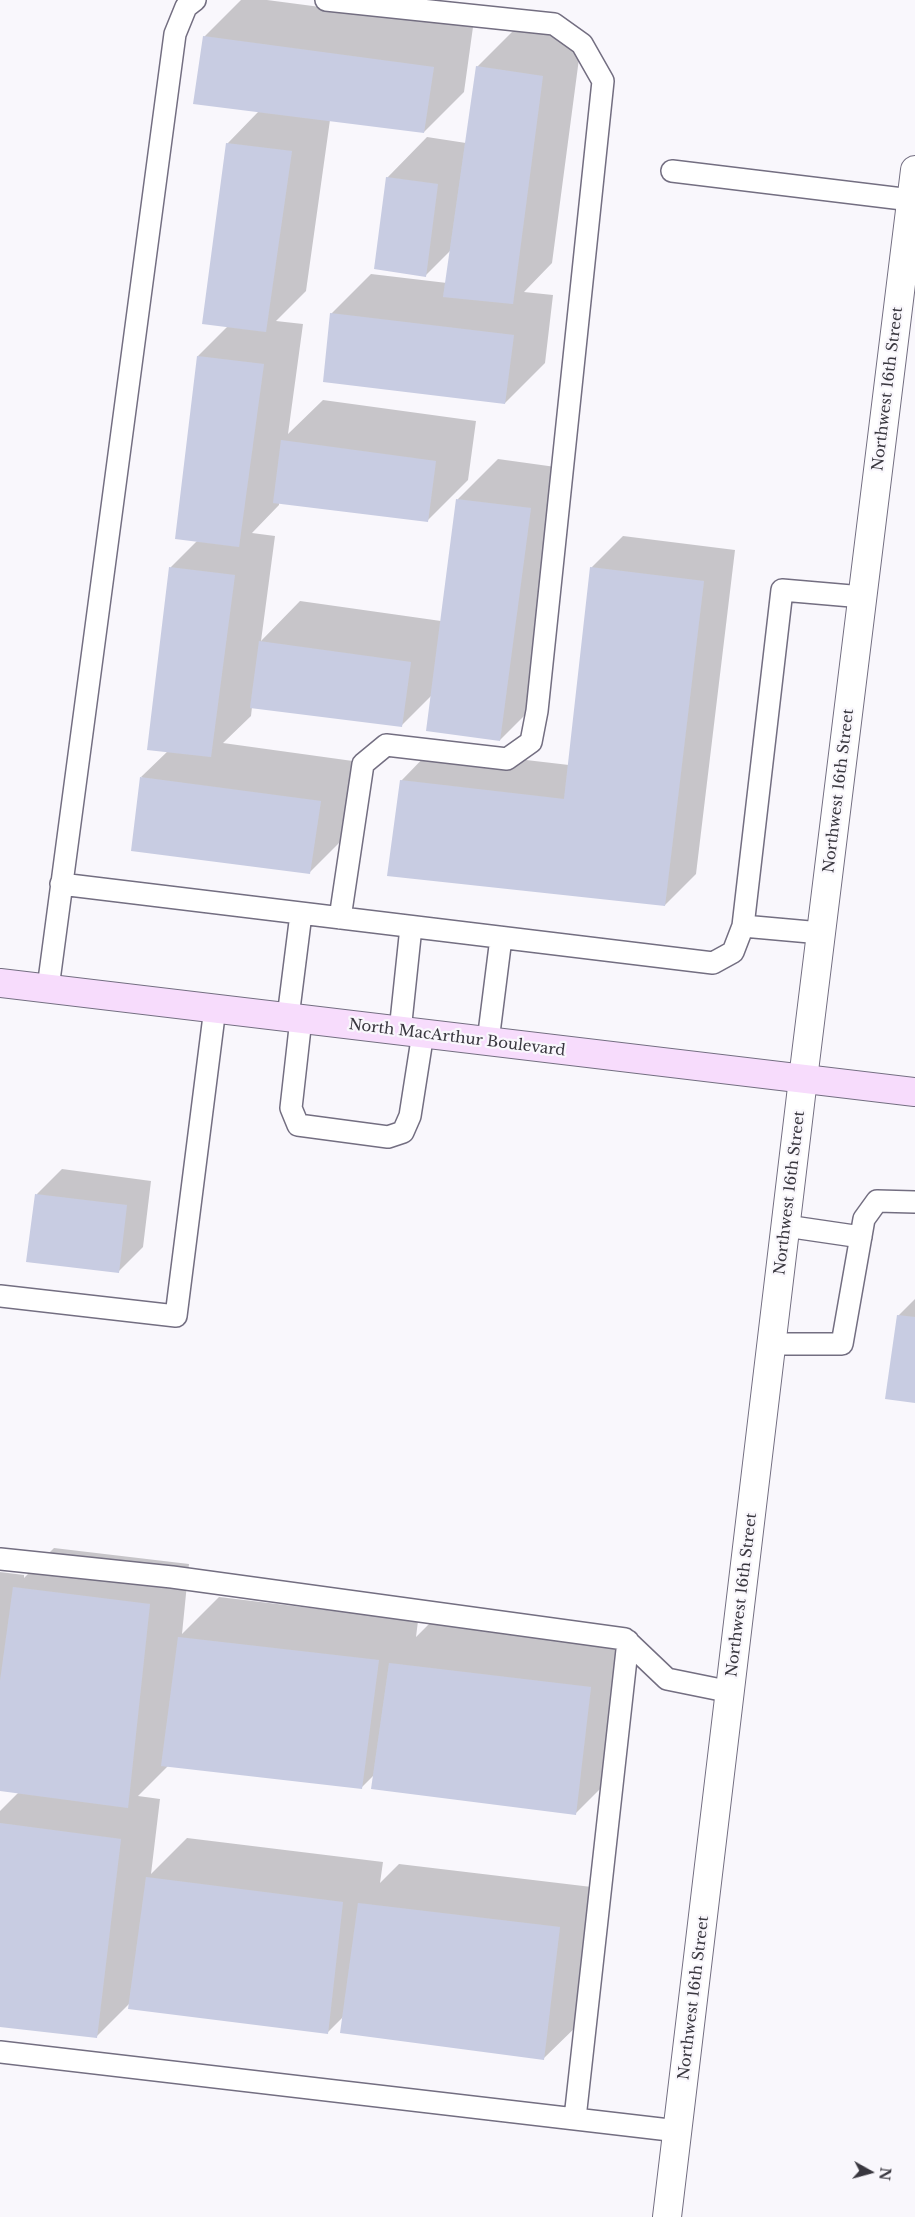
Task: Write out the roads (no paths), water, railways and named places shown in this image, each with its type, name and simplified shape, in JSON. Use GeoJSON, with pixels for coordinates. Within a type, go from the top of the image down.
{"type":"FeatureCollection","features":[{"type":"Feature","properties":{"kind":"main road","name":"North MacArthur Boulevard"},"geometry":{"type":"LineString","coordinates":[[0,983],[915,1092]]}},
{"type":"Feature","properties":{"kind":"street","name":"Northwest 16th Street"},"geometry":{"type":"LineString","coordinates":[[667,2217],[803,1079],[915,170]]}},
{"type":"Feature","properties":{"kind":"lane"},"geometry":{"type":"LineString","coordinates":[[48,988],[175,34],[186,7],[195,0]]}},
{"type":"Feature","properties":{"kind":"lane"},"geometry":{"type":"LineString","coordinates":[[326,0],[554,24],[582,44],[603,81],[538,711],[531,742],[508,759],[386,745],[363,764],[340,918]]}},
{"type":"Feature","properties":{"kind":"lane"},"geometry":{"type":"LineString","coordinates":[[672,171],[911,200]]}},
{"type":"Feature","properties":{"kind":"lane"},"geometry":{"type":"LineString","coordinates":[[61,884],[713,963],[733,952],[743,926],[782,590],[862,597]]}},
{"type":"Feature","properties":{"kind":"lane"},"geometry":{"type":"LineString","coordinates":[[301,914],[291,1108],[298,1125],[378,1136],[388,1137],[403,1132],[410,1116],[411,927]]}},
{"type":"Feature","properties":{"kind":"lane"},"geometry":{"type":"LineString","coordinates":[[743,926],[821,933]]}},
{"type":"Feature","properties":{"kind":"lane"},"geometry":{"type":"LineString","coordinates":[[488,1041],[500,938]]}},
{"type":"Feature","properties":{"kind":"lane"},"geometry":{"type":"LineString","coordinates":[[0,1296],[176,1316],[214,1008]]}},
{"type":"Feature","properties":{"kind":"lane"},"geometry":{"type":"LineString","coordinates":[[772,1344],[842,1344],[864,1220],[877,1201],[915,1202]]}},
{"type":"Feature","properties":{"kind":"lane"},"geometry":{"type":"LineString","coordinates":[[786,1226],[861,1237]]}},
{"type":"Feature","properties":{"kind":"lane"},"geometry":{"type":"LineString","coordinates":[[0,1559],[182,1579],[624,1639],[667,1678],[730,1692]]}},
{"type":"Feature","properties":{"kind":"lane"},"geometry":{"type":"LineString","coordinates":[[575,2118],[628,1641]]}},
{"type":"Feature","properties":{"kind":"lane"},"geometry":{"type":"LineString","coordinates":[[0,2052],[678,2131]]}}]}
